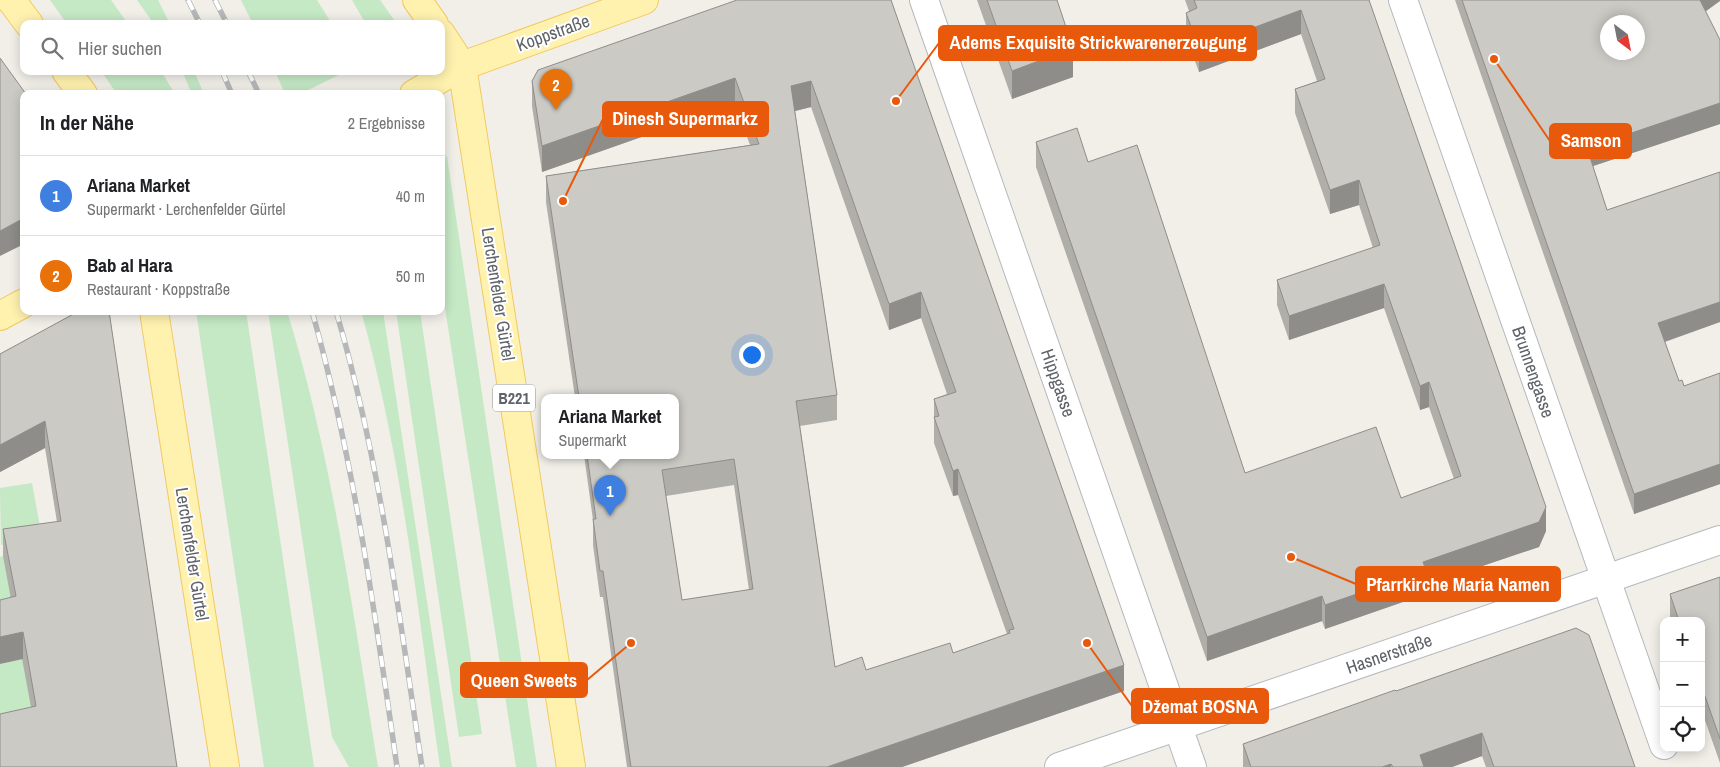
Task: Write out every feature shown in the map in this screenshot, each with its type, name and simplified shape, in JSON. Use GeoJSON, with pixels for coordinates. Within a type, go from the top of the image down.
{"type":"FeatureCollection","features":[{"type":"Feature","properties":{"kind":"main road"},"geometry":{"type":"LineString","coordinates":[[11,0],[26,20]]}},
{"type":"Feature","properties":{"kind":"main road"},"geometry":{"type":"LineString","coordinates":[[417,0],[431,20]]}},
{"type":"Feature","properties":{"kind":"main road","name":"Koppstraße"},"geometry":{"type":"LineString","coordinates":[[421,90],[462,66],[644,0]]}},
{"type":"Feature","properties":{"kind":"main road","name":"Lerchenfelder Gürtel"},"geometry":{"type":"LineString","coordinates":[[445,40],[462,66],[571,767]]}},
{"type":"Feature","properties":{"kind":"main road"},"geometry":{"type":"LineString","coordinates":[[69,75],[80,90]]}},
{"type":"Feature","properties":{"kind":"main road"},"geometry":{"type":"LineString","coordinates":[[0,316],[20,306]]}},
{"type":"Feature","properties":{"kind":"main road","name":"Lerchenfelder Gürtel"},"geometry":{"type":"LineString","coordinates":[[155,315],[225,767]]}},
{"type":"Feature","properties":{"kind":"street","name":"Hippgasse"},"geometry":{"type":"LineString","coordinates":[[924,0],[1192,767]]}},
{"type":"Feature","properties":{"kind":"street","name":"Brunnengasse"},"geometry":{"type":"LineString","coordinates":[[1403,0],[1660,734]]}},
{"type":"Feature","properties":{"kind":"street","name":"Hasnerstraße"},"geometry":{"type":"LineString","coordinates":[[1059,767],[1720,540]]}},
{"type":"Feature","properties":{"kind":"street"},"geometry":{"type":"LineString","coordinates":[[1666,752],[1672,767]]}},
{"type":"Feature","properties":{"kind":"green space"},"geometry":{"type":"Polygon","coordinates":[[[50,0],[111,0],[125,20],[64,20],[50,0]]]}},
{"type":"Feature","properties":{"kind":"green space"},"geometry":{"type":"Polygon","coordinates":[[[137,0],[158,0],[168,20],[151,20],[137,0]]]}},
{"type":"Feature","properties":{"kind":"green space"},"geometry":{"type":"Polygon","coordinates":[[[241,0],[317,0],[330,20],[251,20],[241,0]]]}},
{"type":"Feature","properties":{"kind":"green space"},"geometry":{"type":"Polygon","coordinates":[[[352,0],[380,0],[394,20],[364,20],[352,0]]]}},
{"type":"Feature","properties":{"kind":"green space"},"geometry":{"type":"Polygon","coordinates":[[[104,75],[163,75],[173,90],[114,90],[104,75]]]}},
{"type":"Feature","properties":{"kind":"green space"},"geometry":{"type":"Polygon","coordinates":[[[184,75],[196,75],[202,90],[190,90],[184,75]]]}},
{"type":"Feature","properties":{"kind":"green space"},"geometry":{"type":"Polygon","coordinates":[[[277,75],[339,75],[308,90],[283,90],[277,75]]]}},
{"type":"Feature","properties":{"kind":"green space"},"geometry":{"type":"Polygon","coordinates":[[[447,156],[537,767],[516,767],[445,308],[445,157],[447,156]]]}},
{"type":"Feature","properties":{"kind":"green space"},"geometry":{"type":"Polygon","coordinates":[[[197,315],[247,315],[314,767],[264,767],[197,315]]]}},
{"type":"Feature","properties":{"kind":"green space"},"geometry":{"type":"Polygon","coordinates":[[[269,315],[288,315],[317,424],[340,537],[378,767],[349,767],[332,737],[269,315]]]}},
{"type":"Feature","properties":{"kind":"green space"},"geometry":{"type":"Polygon","coordinates":[[[362,315],[384,315],[452,767],[440,767],[399,480],[376,367],[362,315]]]}},
{"type":"Feature","properties":{"kind":"green space"},"geometry":{"type":"Polygon","coordinates":[[[397,315],[421,315],[482,734],[459,737],[397,315]]]}},
{"type":"Feature","properties":{"kind":"green space"},"geometry":{"type":"Polygon","coordinates":[[[32,483],[42,538],[1,545],[0,488],[32,483]]]}},
{"type":"Feature","properties":{"kind":"green space"},"geometry":{"type":"Polygon","coordinates":[[[3,556],[75,582],[36,733],[0,741],[0,664],[22,659],[0,627],[0,557],[3,556]]]}},
{"type":"Feature","properties":{"kind":"building"},"geometry":{"type":"Polygon","coordinates":[[[737,0],[891,0],[1124,665],[827,767],[631,767],[603,571],[600,571],[593,519],[596,519],[588,459],[679,459],[679,394],[579,394],[546,176],[759,144],[735,78],[542,146],[532,81],[538,70],[737,0]],[[811,81],[791,86],[837,395],[796,401],[835,667],[862,657],[866,670],[950,643],[953,653],[1010,633],[1009,630],[1014,629],[958,469],[953,471],[934,417],[939,416],[934,399],[956,392],[921,292],[889,304],[811,81]],[[734,459],[662,470],[682,600],[753,589],[734,459]]]}},
{"type":"Feature","properties":{"kind":"building"},"geometry":{"type":"Polygon","coordinates":[[[987,0],[1057,0],[1073,48],[1012,71],[987,0]]]}},
{"type":"Feature","properties":{"kind":"building"},"geometry":{"type":"Polygon","coordinates":[[[1194,0],[1369,0],[1546,507],[1539,522],[1423,562],[1426,570],[1325,605],[1322,596],[1207,637],[1036,142],[1077,128],[1088,162],[1137,145],[1245,473],[1376,427],[1401,498],[1461,476],[1429,382],[1420,386],[1384,284],[1289,316],[1277,280],[1380,245],[1359,180],[1330,190],[1295,89],[1325,79],[1301,10],[1199,48],[1186,13],[1197,8],[1194,0]]]}},
{"type":"Feature","properties":{"kind":"building"},"geometry":{"type":"Polygon","coordinates":[[[1462,0],[1700,0],[1720,40],[1720,103],[1587,148],[1607,210],[1720,172],[1720,302],[1658,323],[1679,381],[1682,380],[1684,386],[1720,373],[1720,464],[1634,494],[1462,0]]]}},
{"type":"Feature","properties":{"kind":"building"},"geometry":{"type":"Polygon","coordinates":[[[0,58],[23,90],[20,90],[20,220],[0,231],[0,58]]]}},
{"type":"Feature","properties":{"kind":"building"},"geometry":{"type":"Polygon","coordinates":[[[72,315],[110,315],[177,767],[0,767],[0,714],[36,706],[23,632],[0,637],[0,600],[16,596],[3,529],[61,521],[45,421],[0,445],[0,354],[72,315]]]}},
{"type":"Feature","properties":{"kind":"building"},"geometry":{"type":"Polygon","coordinates":[[[1720,577],[1720,739],[1705,696],[1705,617],[1678,617],[1670,594],[1720,577]]]}},
{"type":"Feature","properties":{"kind":"building"},"geometry":{"type":"Polygon","coordinates":[[[1576,628],[1589,635],[1635,767],[1494,767],[1482,733],[1420,755],[1424,767],[1393,767],[1391,764],[1382,767],[1251,767],[1243,744],[1576,628]]]}},
{"type":"Feature","properties":{"kind":"railway"},"geometry":{"type":"LineString","coordinates":[[188,0],[198,20]]}},
{"type":"Feature","properties":{"kind":"railway"},"geometry":{"type":"LineString","coordinates":[[215,0],[225,20]]}},
{"type":"Feature","properties":{"kind":"railway"},"geometry":{"type":"LineString","coordinates":[[224,75],[230,90]]}},
{"type":"Feature","properties":{"kind":"railway"},"geometry":{"type":"LineString","coordinates":[[250,75],[257,90]]}},
{"type":"Feature","properties":{"kind":"railway"},"geometry":{"type":"LineString","coordinates":[[313,315],[327,367],[352,480],[372,595],[397,767]]}},
{"type":"Feature","properties":{"kind":"railway"},"geometry":{"type":"LineString","coordinates":[[337,315],[365,424],[387,537],[422,767]]}},
{"type":"Feature","properties":{"kind":"place","name":"Samson"},"geometry":{"type":"Point","coordinates":[1494,59]}},
{"type":"Feature","properties":{"kind":"place","name":"Adems Exquisite Strickwarenerzeugung"},"geometry":{"type":"Point","coordinates":[896,101]}},
{"type":"Feature","properties":{"kind":"place","name":"Bab al Hara"},"geometry":{"type":"Point","coordinates":[556,110]}},
{"type":"Feature","properties":{"kind":"place","name":"Dinesh Supermarkz"},"geometry":{"type":"Point","coordinates":[563,201]}},
{"type":"Feature","properties":{"kind":"place","name":"Ariana Market"},"geometry":{"type":"Point","coordinates":[610,516]}},
{"type":"Feature","properties":{"kind":"place","name":"Pfarrkirche Maria Namen"},"geometry":{"type":"Point","coordinates":[1291,557]}},
{"type":"Feature","properties":{"kind":"place","name":"Queen Sweets"},"geometry":{"type":"Point","coordinates":[631,643]}},
{"type":"Feature","properties":{"kind":"place","name":"Džemat BOSNA"},"geometry":{"type":"Point","coordinates":[1087,643]}}]}
